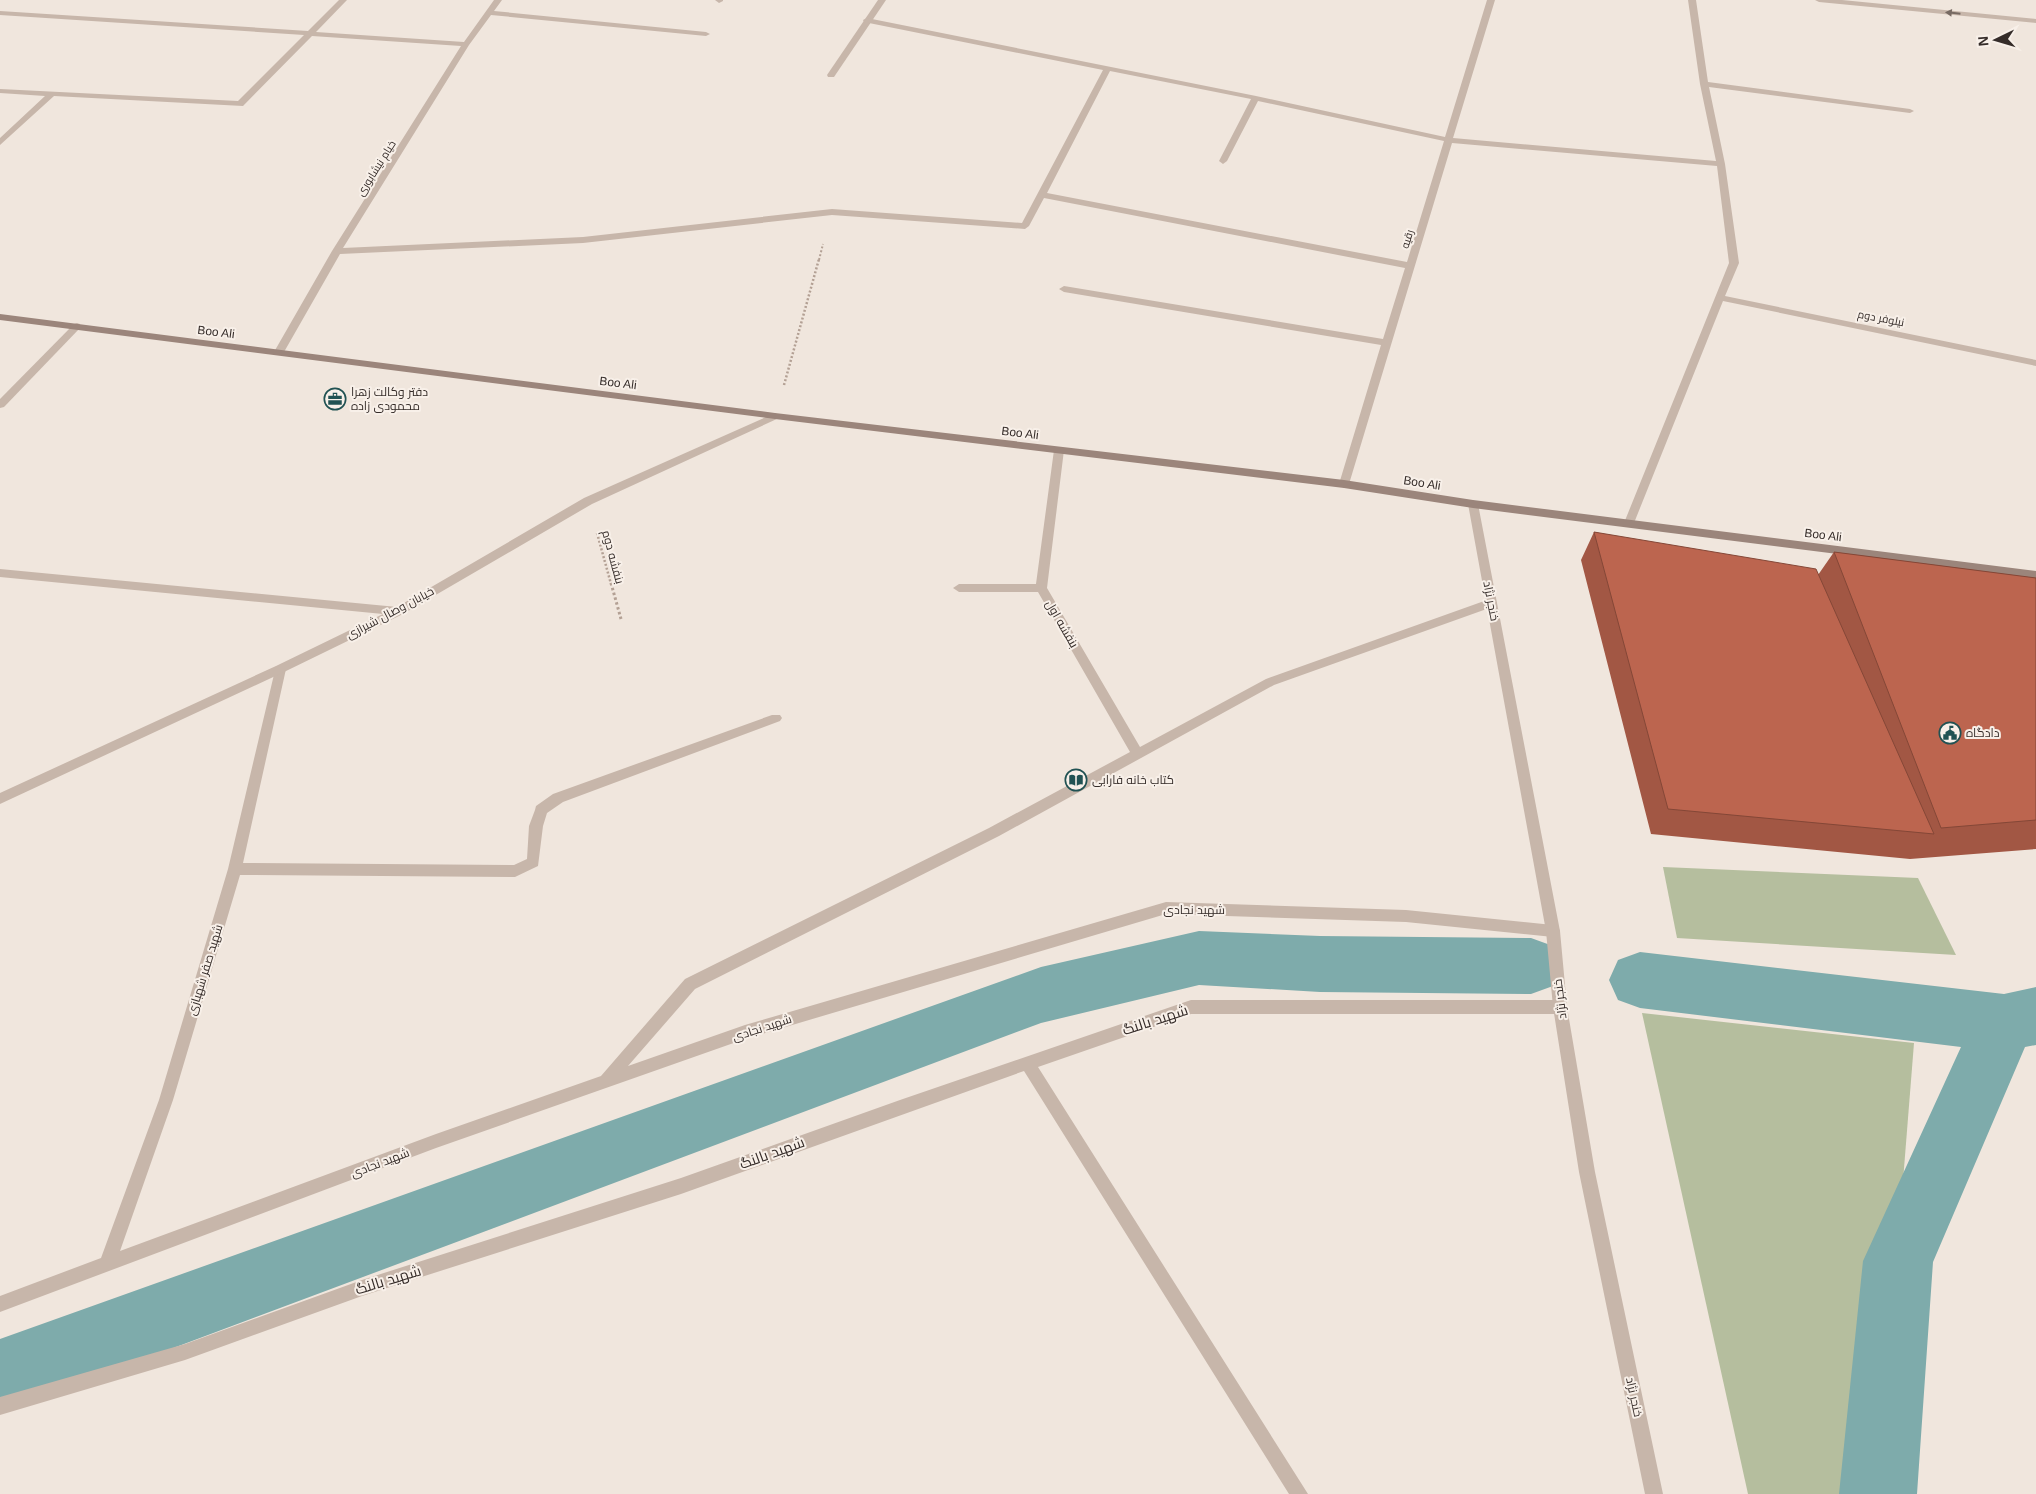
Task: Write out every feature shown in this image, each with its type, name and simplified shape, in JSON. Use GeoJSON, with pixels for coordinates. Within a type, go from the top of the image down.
{"type":"FeatureCollection","features":[{"type":"Feature","properties":{"kind":"main road","name":"Boo Ali"},"geometry":{"type":"LineString","coordinates":[[0,317],[775,416],[1344,484],[1473,504],[2036,575]]}},
{"type":"Feature","properties":{"kind":"street"},"geometry":{"type":"LineString","coordinates":[[0,92],[240,104],[343,0]]}},
{"type":"Feature","properties":{"kind":"street","name":"خیام نیشابوری"},"geometry":{"type":"LineString","coordinates":[[279,352],[337,251],[466,44],[498,0]]}},
{"type":"Feature","properties":{"kind":"street"},"geometry":{"type":"LineString","coordinates":[[831,75],[882,0]]}},
{"type":"Feature","properties":{"kind":"street","name":"رقیه"},"geometry":{"type":"LineString","coordinates":[[1344,484],[1491,0]]}},
{"type":"Feature","properties":{"kind":"street"},"geometry":{"type":"LineString","coordinates":[[1629,523],[1734,263],[1721,164],[1704,84],[1692,0]]}},
{"type":"Feature","properties":{"kind":"street"},"geometry":{"type":"LineString","coordinates":[[1819,0],[2036,21]]}},
{"type":"Feature","properties":{"kind":"street"},"geometry":{"type":"LineString","coordinates":[[0,13],[466,44]]}},
{"type":"Feature","properties":{"kind":"street"},"geometry":{"type":"LineString","coordinates":[[489,13],[706,34]]}},
{"type":"Feature","properties":{"kind":"street"},"geometry":{"type":"LineString","coordinates":[[867,20],[1256,98],[1449,140],[1721,164]]}},
{"type":"Feature","properties":{"kind":"street"},"geometry":{"type":"LineString","coordinates":[[337,251],[583,240],[832,212],[1025,226],[1108,68]]}},
{"type":"Feature","properties":{"kind":"street"},"geometry":{"type":"LineString","coordinates":[[1704,84],[1910,111]]}},
{"type":"Feature","properties":{"kind":"street"},"geometry":{"type":"LineString","coordinates":[[0,144],[52,94]]}},
{"type":"Feature","properties":{"kind":"street"},"geometry":{"type":"LineString","coordinates":[[1223,161],[1256,98]]}},
{"type":"Feature","properties":{"kind":"street"},"geometry":{"type":"LineString","coordinates":[[1042,195],[1411,266]]}},
{"type":"Feature","properties":{"kind":"street"},"geometry":{"type":"LineString","coordinates":[[1064,289],[1387,343]]}},
{"type":"Feature","properties":{"kind":"street","name":"نیلوفر دوم"},"geometry":{"type":"LineString","coordinates":[[1720,298],[2036,362]]}},
{"type":"Feature","properties":{"kind":"street"},"geometry":{"type":"LineString","coordinates":[[0,405],[77,326]]}},
{"type":"Feature","properties":{"kind":"street","name":"خیابان وصال شیرازی"},"geometry":{"type":"LineString","coordinates":[[0,799],[280,669],[398,611],[588,501],[775,416]]}},
{"type":"Feature","properties":{"kind":"street","name":"بنفشه اول"},"geometry":{"type":"LineString","coordinates":[[1059,450],[1041,588],[1137,753]]}},
{"type":"Feature","properties":{"kind":"street","name":"خنجر نژاد"},"geometry":{"type":"LineString","coordinates":[[1473,504],[1553,930],[1560,1007],[1587,1172],[1654,1494]]}},
{"type":"Feature","properties":{"kind":"street"},"geometry":{"type":"LineString","coordinates":[[0,573],[398,611]]}},
{"type":"Feature","properties":{"kind":"street"},"geometry":{"type":"LineString","coordinates":[[959,588],[1041,588]]}},
{"type":"Feature","properties":{"kind":"street"},"geometry":{"type":"LineString","coordinates":[[605,1082],[690,984],[994,832],[1270,682],[1491,603]]}},
{"type":"Feature","properties":{"kind":"street","name":"شهید صفر شهبازی"},"geometry":{"type":"LineString","coordinates":[[107,1264],[166,1100],[235,869],[280,669]]}},
{"type":"Feature","properties":{"kind":"street"},"geometry":{"type":"LineString","coordinates":[[235,869],[515,871],[532,862],[536,826],[541,810],[558,798],[776,718]]}},
{"type":"Feature","properties":{"kind":"street","name":"شهید نجادی"},"geometry":{"type":"LineString","coordinates":[[0,1304],[436,1142],[745,1032],[1166,908],[1406,916],[1553,930]]}},
{"type":"Feature","properties":{"kind":"street","name":"شهيد بالنگ"},"geometry":{"type":"LineString","coordinates":[[0,1406],[185,1352],[362,1288],[680,1186],[1191,1007],[1560,1007]]}},
{"type":"Feature","properties":{"kind":"street"},"geometry":{"type":"LineString","coordinates":[[1027,1063],[1299,1494]]}},
{"type":"Feature","properties":{"kind":"path"},"geometry":{"type":"LineString","coordinates":[[775,416],[832,212]]}},
{"type":"Feature","properties":{"kind":"path","name":"بنفشه دوم"},"geometry":{"type":"LineString","coordinates":[[588,501],[621,619]]}},
{"type":"Feature","properties":{"kind":"green space"},"geometry":{"type":"Polygon","coordinates":[[[1663,867],[1918,878],[1956,955],[1677,938],[1663,867]]]}},
{"type":"Feature","properties":{"kind":"green space"},"geometry":{"type":"Polygon","coordinates":[[[1642,1013],[1914,1043],[1878,1494],[1748,1494],[1642,1013]]]}},
{"type":"Feature","properties":{"kind":"building"},"geometry":{"type":"Polygon","coordinates":[[[1594,532],[1816,569],[1934,834],[1668,809],[1594,532]]]}},
{"type":"Feature","properties":{"kind":"building","name":"دادگاه"},"geometry":{"type":"Polygon","coordinates":[[[1834,552],[2036,578],[2036,820],[1941,828],[1834,552]]]}},
{"type":"Feature","properties":{"kind":"waterway"},"geometry":{"type":"LineString","coordinates":[[0,1376],[1041,995],[1199,958],[1320,964],[1531,966]]}},
{"type":"Feature","properties":{"kind":"waterway"},"geometry":{"type":"LineString","coordinates":[[1640,980],[2004,1023]]}},
{"type":"Feature","properties":{"kind":"waterway"},"geometry":{"type":"LineString","coordinates":[[2004,1023],[2036,1016]]}},
{"type":"Feature","properties":{"kind":"waterway"},"geometry":{"type":"LineString","coordinates":[[1878,1494],[1898,1261],[2004,1023]]}},
{"type":"Feature","properties":{"kind":"place","name":"دفتر وکالت زهرا محمودی زاده"},"geometry":{"type":"Point","coordinates":[335,399]}},
{"type":"Feature","properties":{"kind":"place","name":"دادگاه"},"geometry":{"type":"Point","coordinates":[1950,733]}},
{"type":"Feature","properties":{"kind":"place","name":"کتاب خانه فارابی"},"geometry":{"type":"Point","coordinates":[1076,780]}}]}
